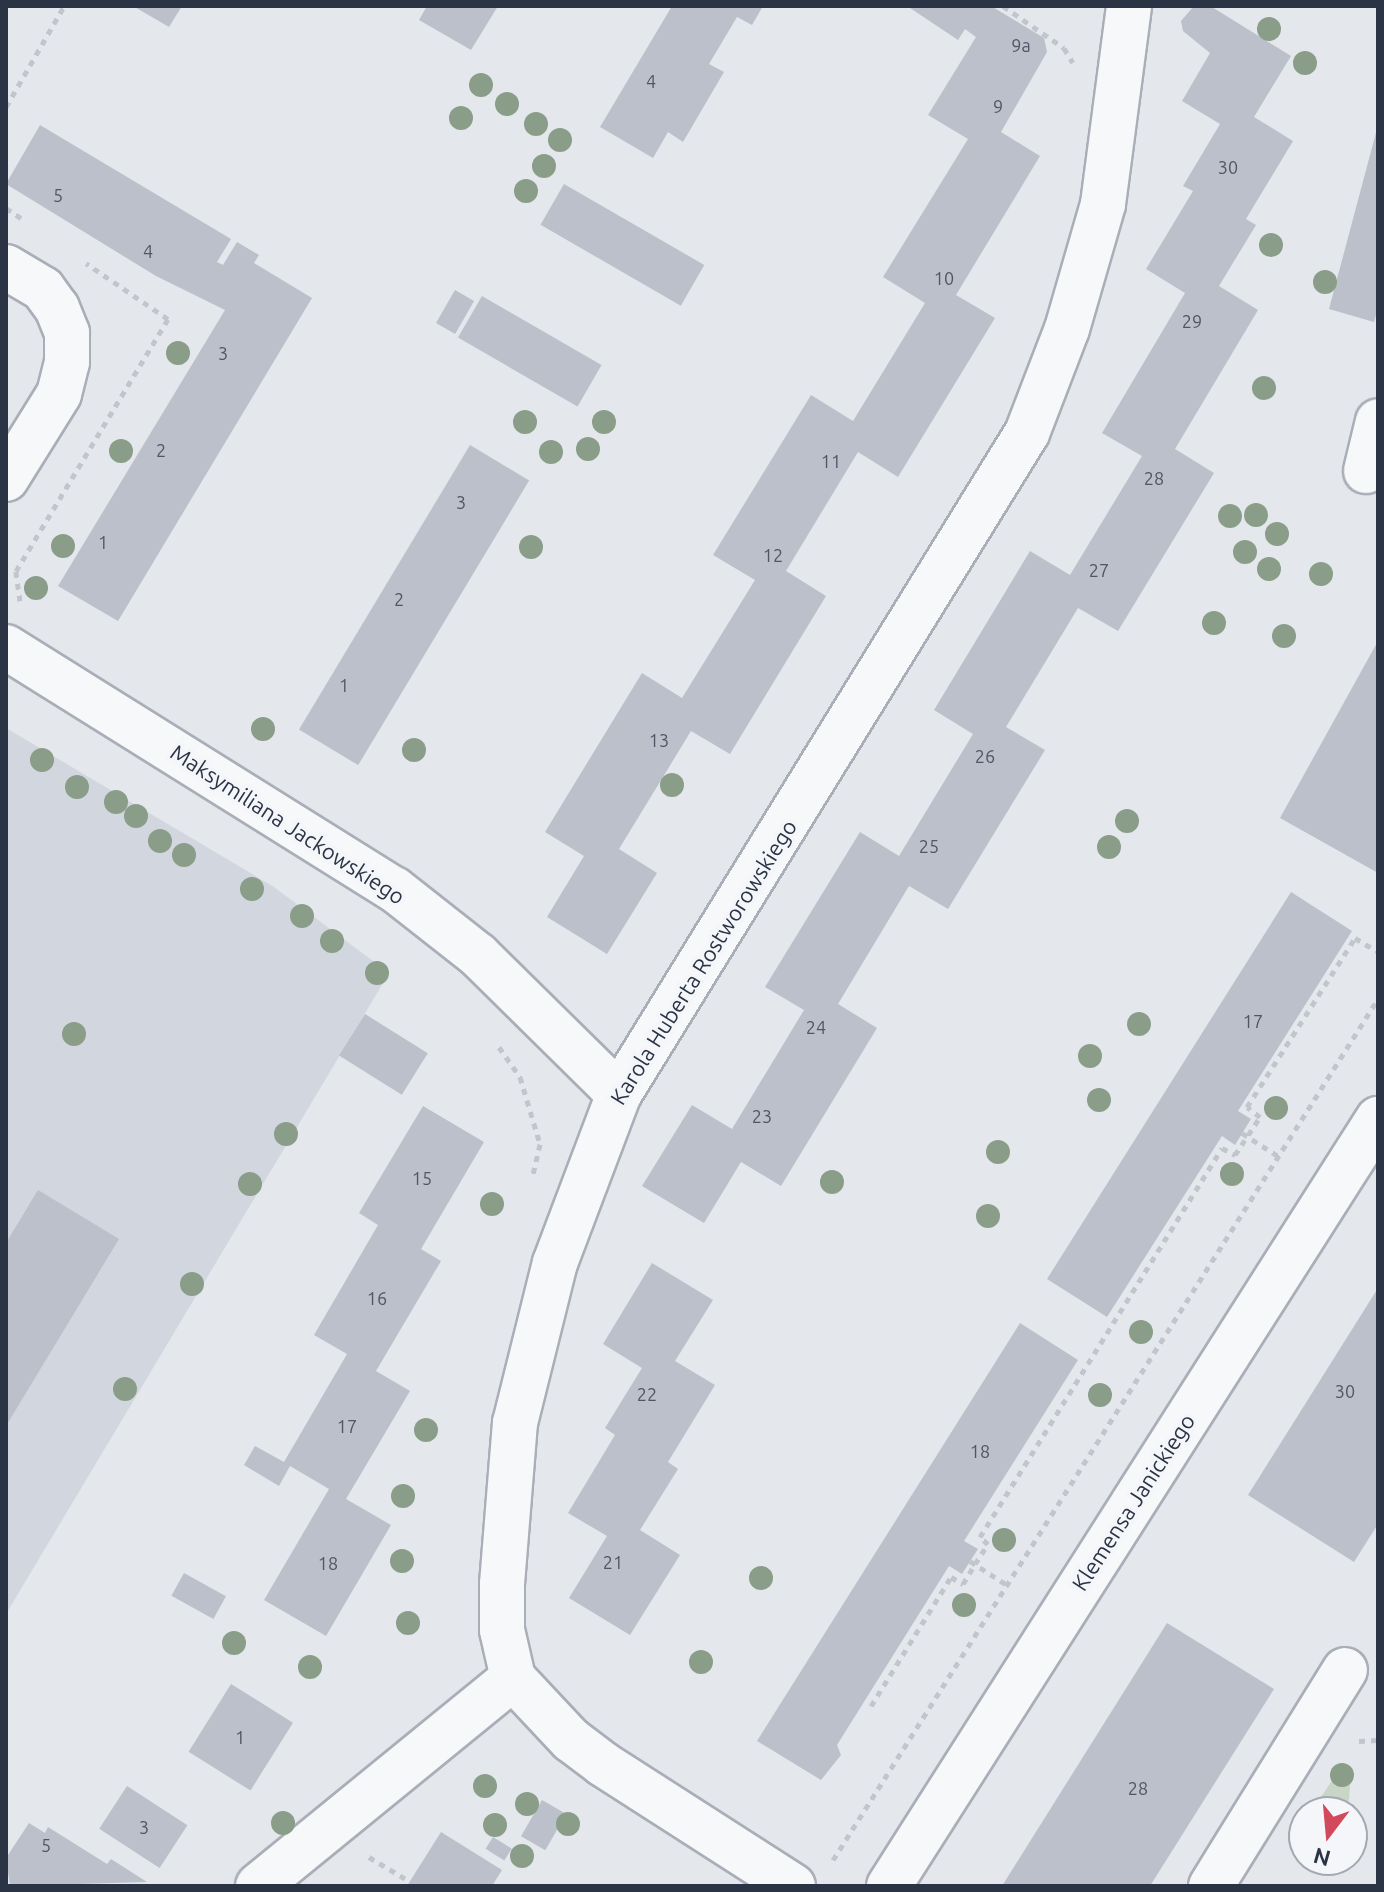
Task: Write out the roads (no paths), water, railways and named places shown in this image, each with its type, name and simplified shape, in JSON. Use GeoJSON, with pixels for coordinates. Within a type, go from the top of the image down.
{"type":"FeatureCollection","features":[{"type":"Feature","properties":{"kind":"street","name":"Karola Huberta Rostworowskiego"},"geometry":{"type":"LineString","coordinates":[[513,1678],[502,1630],[502,1584],[515,1423],[555,1263],[619,1094],[1027,433],[1067,329],[1103,204],[1129,6]]}},
{"type":"Feature","properties":{"kind":"street"},"geometry":{"type":"LineString","coordinates":[[6,267],[43,289],[57,308],[67,333],[67,362],[59,394],[6,479]]}},
{"type":"Feature","properties":{"kind":"street"},"geometry":{"type":"LineString","coordinates":[[1366,471],[1378,421]]}},
{"type":"Feature","properties":{"kind":"street","name":"Maksymiliana Jackowskiego"},"geometry":{"type":"LineString","coordinates":[[6,647],[394,889],[478,955],[619,1094]]}},
{"type":"Feature","properties":{"kind":"street","name":"Klemensa Janickiego"},"geometry":{"type":"LineString","coordinates":[[889,1886],[1372,1143]]}},
{"type":"Feature","properties":{"kind":"street"},"geometry":{"type":"LineString","coordinates":[[1211,1886],[1345,1670]]}},
{"type":"Feature","properties":{"kind":"street"},"geometry":{"type":"LineString","coordinates":[[258,1886],[513,1678],[571,1740],[603,1764],[793,1886]]}}]}
